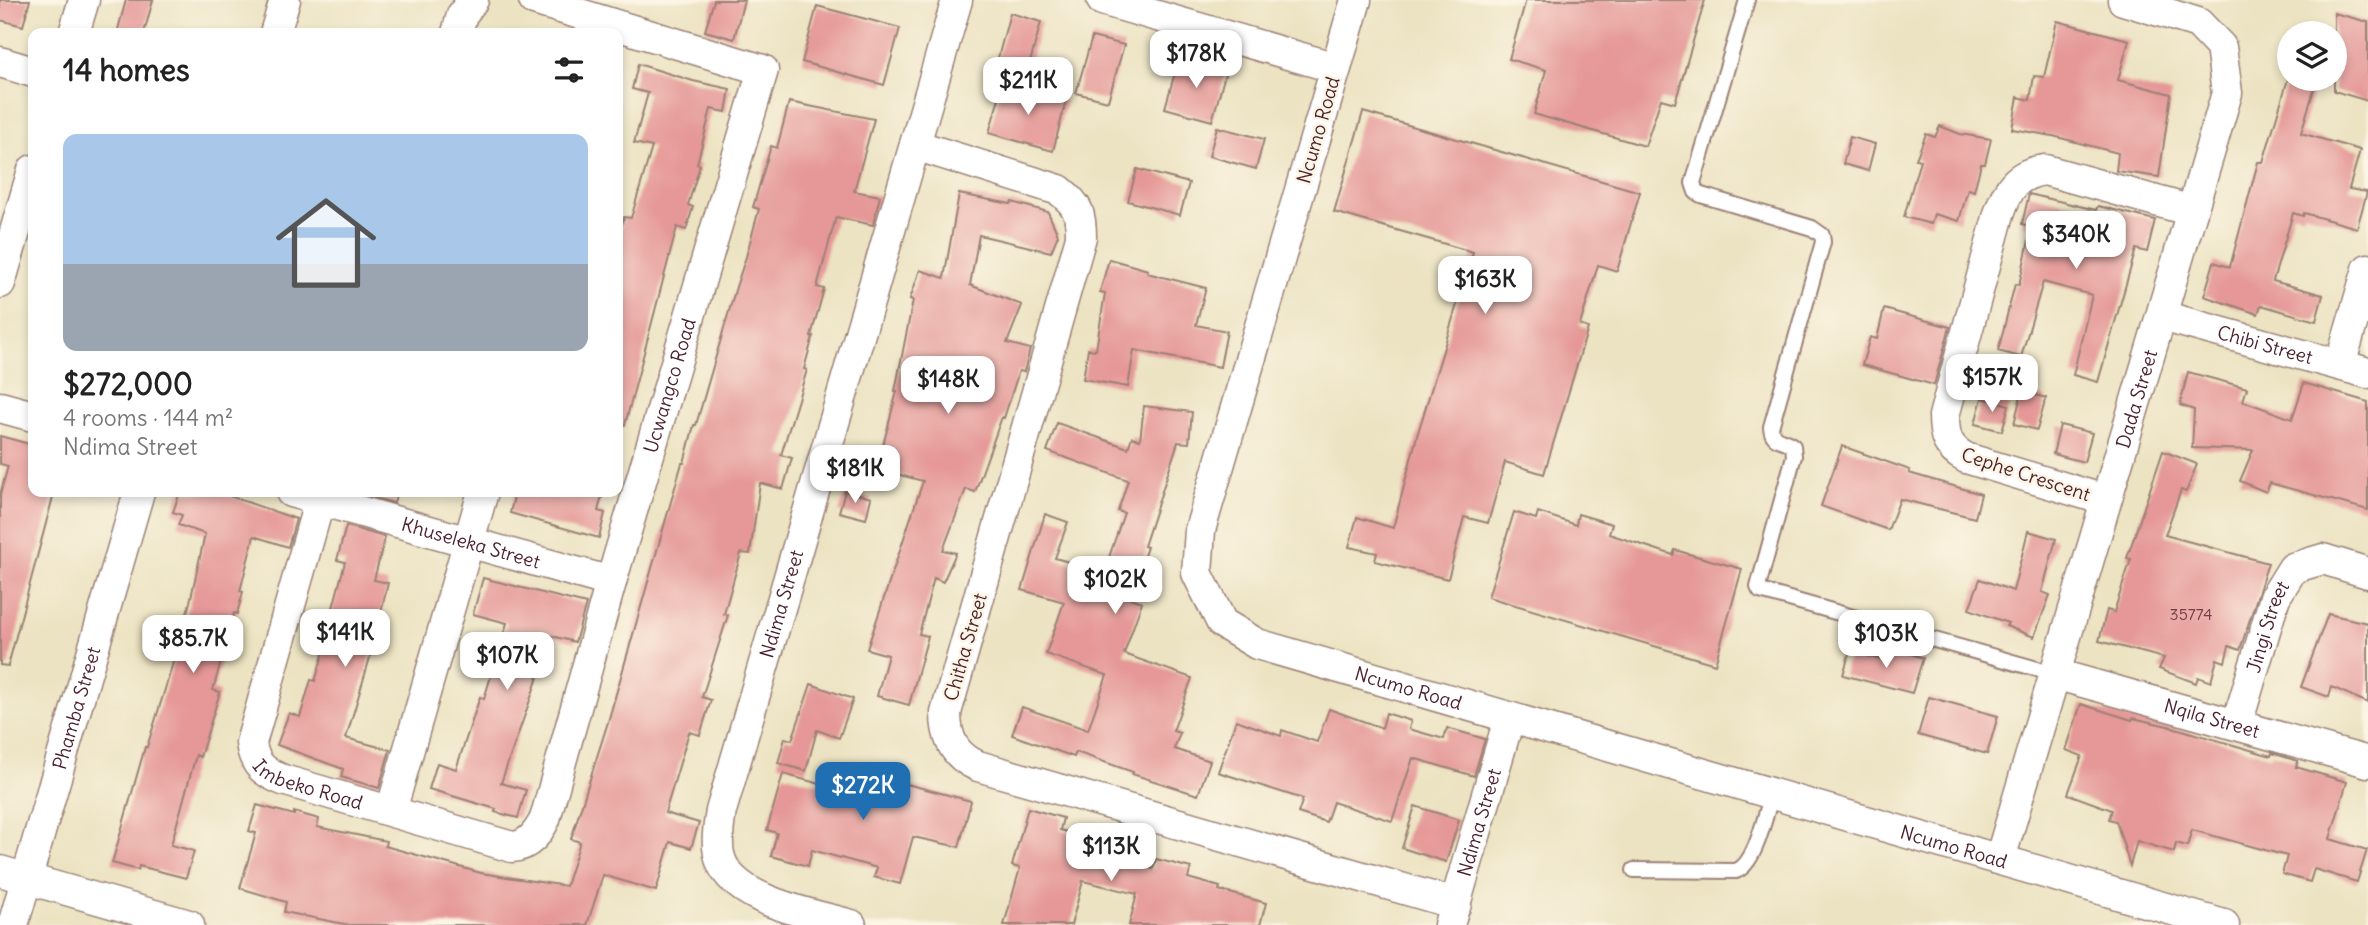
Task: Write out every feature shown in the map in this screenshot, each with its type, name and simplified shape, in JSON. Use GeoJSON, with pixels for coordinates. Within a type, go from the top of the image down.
{"type":"FeatureCollection","features":[{"type":"Feature","properties":{"kind":"street"},"geometry":{"type":"LineString","coordinates":[[76,28],[84,0]]}},
{"type":"Feature","properties":{"kind":"street"},"geometry":{"type":"LineString","coordinates":[[277,28],[285,0]]}},
{"type":"Feature","properties":{"kind":"street"},"geometry":{"type":"LineString","coordinates":[[458,28],[462,15],[473,0]]}},
{"type":"Feature","properties":{"kind":"street"},"geometry":{"type":"LineString","coordinates":[[534,0],[614,28]]}},
{"type":"Feature","properties":{"kind":"street","name":"Ndima Street"},"geometry":{"type":"LineString","coordinates":[[851,925],[771,902],[741,887],[723,865],[719,854],[719,826],[721,811],[957,0]]}},
{"type":"Feature","properties":{"kind":"street"},"geometry":{"type":"LineString","coordinates":[[1101,0],[1336,68]]}},
{"type":"Feature","properties":{"kind":"street","name":"Ncumo Road"},"geometry":{"type":"LineString","coordinates":[[1356,0],[1200,530],[1197,573],[1222,622],[1257,644],[2224,925]]}},
{"type":"Feature","properties":{"kind":"street","name":"Dada Street"},"geometry":{"type":"LineString","coordinates":[[2000,859],[2227,93],[2221,47],[2198,23],[2129,1]]}},
{"type":"Feature","properties":{"kind":"street","name":"Ucwangco Road"},"geometry":{"type":"LineString","coordinates":[[512,848],[527,843],[540,830],[545,820],[611,582],[763,70],[623,31]]}},
{"type":"Feature","properties":{"kind":"street"},"geometry":{"type":"LineString","coordinates":[[0,62],[28,70]]}},
{"type":"Feature","properties":{"kind":"street","name":"Chitha Street"},"geometry":{"type":"LineString","coordinates":[[915,145],[1059,190],[1077,206],[1081,225],[1081,237],[946,713],[949,742],[978,766],[1452,914]]}},
{"type":"Feature","properties":{"kind":"street","name":"Cephe Crescent"},"geometry":{"type":"LineString","coordinates":[[2105,500],[1966,458],[1945,439],[1944,416],[1999,214],[2015,180],[2026,174],[2045,170],[2192,211]]}},
{"type":"Feature","properties":{"kind":"street"},"geometry":{"type":"LineString","coordinates":[[0,283],[6,240],[28,183]]}},
{"type":"Feature","properties":{"kind":"street"},"geometry":{"type":"LineString","coordinates":[[2354,369],[2368,269]]}},
{"type":"Feature","properties":{"kind":"street","name":"Chibi Street"},"geometry":{"type":"LineString","coordinates":[[2162,316],[2354,369]]}},
{"type":"Feature","properties":{"kind":"street"},"geometry":{"type":"LineString","coordinates":[[0,407],[28,415]]}},
{"type":"Feature","properties":{"kind":"street","name":"Phamba Street"},"geometry":{"type":"LineString","coordinates":[[13,925],[12,875],[137,497]]}},
{"type":"Feature","properties":{"kind":"street","name":"Imbeko Road"},"geometry":{"type":"LineString","coordinates":[[321,497],[251,743],[252,753],[261,769],[283,780],[512,848]]}},
{"type":"Feature","properties":{"kind":"street","name":"Khuseleka Street"},"geometry":{"type":"LineString","coordinates":[[324,497],[468,543],[611,582]]}},
{"type":"Feature","properties":{"kind":"street"},"geometry":{"type":"LineString","coordinates":[[391,811],[482,497]]}},
{"type":"Feature","properties":{"kind":"street","name":"Jingi Street"},"geometry":{"type":"LineString","coordinates":[[2236,724],[2275,597],[2293,568],[2323,559],[2368,573]]}},
{"type":"Feature","properties":{"kind":"street","name":"Nqila Street"},"geometry":{"type":"LineString","coordinates":[[2054,674],[2368,762]]}},
{"type":"Feature","properties":{"kind":"street","name":"Ndima Street"},"geometry":{"type":"LineString","coordinates":[[1452,914],[1509,719]]}},
{"type":"Feature","properties":{"kind":"street"},"geometry":{"type":"LineString","coordinates":[[12,875],[189,925]]}},
{"type":"Feature","properties":{"kind":"lane"},"geometry":{"type":"LineString","coordinates":[[1747,0],[1693,183],[1696,192],[1812,228],[1822,235],[1823,242],[1771,428],[1777,440],[1793,446],[1794,456],[1758,581],[1760,591],[2054,674]]}},
{"type":"Feature","properties":{"kind":"lane"},"geometry":{"type":"LineString","coordinates":[[1634,870],[1736,871],[1744,868],[1751,858],[1772,794]]}},
{"type":"Feature","properties":{"kind":"building"},"geometry":{"type":"Polygon","coordinates":[[[0,0],[30,0],[23,26],[0,20],[0,0]]]}},
{"type":"Feature","properties":{"kind":"building"},"geometry":{"type":"Polygon","coordinates":[[[126,0],[153,0],[145,28],[118,28],[126,0]]]}},
{"type":"Feature","properties":{"kind":"building"},"geometry":{"type":"Polygon","coordinates":[[[714,0],[744,0],[734,39],[705,31],[714,0]]]}},
{"type":"Feature","properties":{"kind":"building"},"geometry":{"type":"Polygon","coordinates":[[[1526,0],[1705,0],[1675,103],[1661,99],[1645,146],[1534,114],[1546,70],[1509,59],[1526,0]]]}},
{"type":"Feature","properties":{"kind":"building"},"geometry":{"type":"Polygon","coordinates":[[[817,6],[900,28],[884,85],[802,62],[817,6]]]}},
{"type":"Feature","properties":{"kind":"building"},"geometry":{"type":"Polygon","coordinates":[[[1010,13],[1041,22],[1025,81],[994,73],[1010,13]]]}},
{"type":"Feature","properties":{"kind":"building"},"geometry":{"type":"Polygon","coordinates":[[[2334,13],[2368,22],[2368,101],[2334,91],[2347,91],[2347,21],[2334,21],[2334,13]]]}},
{"type":"Feature","properties":{"kind":"building"},"geometry":{"type":"Polygon","coordinates":[[[2057,21],[2129,40],[2118,80],[2171,94],[2159,177],[2116,171],[2118,153],[2053,136],[2012,129],[2018,97],[2030,100],[2034,76],[2044,77],[2057,21]]]}},
{"type":"Feature","properties":{"kind":"building"},"geometry":{"type":"Polygon","coordinates":[[[1092,37],[1124,45],[1108,101],[1076,93],[1092,37]]]}},
{"type":"Feature","properties":{"kind":"building"},"geometry":{"type":"Polygon","coordinates":[[[1179,58],[1226,71],[1212,121],[1165,108],[1179,58]]]}},
{"type":"Feature","properties":{"kind":"building"},"geometry":{"type":"Polygon","coordinates":[[[638,64],[730,89],[726,112],[711,109],[697,164],[700,165],[688,205],[693,207],[686,230],[677,227],[625,425],[623,221],[624,217],[631,218],[652,147],[634,143],[648,93],[632,89],[638,64]]]}},
{"type":"Feature","properties":{"kind":"building"},"geometry":{"type":"Polygon","coordinates":[[[1003,84],[1066,101],[1053,151],[989,133],[1003,84]]]}},
{"type":"Feature","properties":{"kind":"building"},"geometry":{"type":"Polygon","coordinates":[[[2284,91],[2313,91],[2301,133],[2360,150],[2349,189],[2367,192],[2357,228],[2304,213],[2303,216],[2293,213],[2273,281],[2323,295],[2316,321],[2261,305],[2258,314],[2204,296],[2214,262],[2230,267],[2258,162],[2263,162],[2284,91]]]}},
{"type":"Feature","properties":{"kind":"building"},"geometry":{"type":"Polygon","coordinates":[[[789,102],[874,119],[854,191],[880,196],[873,225],[836,217],[817,287],[824,289],[804,369],[807,370],[781,455],[792,458],[783,489],[760,483],[750,554],[741,553],[724,614],[728,615],[702,697],[711,700],[700,735],[689,732],[665,813],[699,823],[691,848],[670,842],[656,891],[603,875],[587,925],[349,925],[284,912],[286,902],[240,888],[256,833],[249,831],[257,805],[319,819],[317,827],[386,841],[385,846],[481,873],[566,886],[580,842],[571,839],[746,257],[759,209],[753,207],[771,146],[777,148],[789,102]]]}},
{"type":"Feature","properties":{"kind":"building"},"geometry":{"type":"Polygon","coordinates":[[[1363,112],[1640,192],[1617,271],[1598,265],[1580,325],[1588,328],[1544,474],[1505,462],[1488,523],[1464,517],[1448,579],[1375,561],[1377,553],[1349,547],[1357,517],[1393,528],[1417,436],[1473,252],[1334,212],[1363,112]]]}},
{"type":"Feature","properties":{"kind":"building"},"geometry":{"type":"Polygon","coordinates":[[[1940,126],[1960,134],[1991,139],[1985,164],[1981,164],[1974,191],[1968,189],[1959,221],[1934,214],[1931,224],[1904,217],[1920,160],[1916,159],[1926,134],[1935,137],[1940,126]]]}},
{"type":"Feature","properties":{"kind":"building"},"geometry":{"type":"Polygon","coordinates":[[[1217,127],[1264,139],[1256,169],[1209,156],[1217,127]]]}},
{"type":"Feature","properties":{"kind":"building"},"geometry":{"type":"Polygon","coordinates":[[[1850,137],[1875,144],[1868,171],[1843,164],[1850,137]]]}},
{"type":"Feature","properties":{"kind":"building"},"geometry":{"type":"Polygon","coordinates":[[[1137,169],[1189,183],[1180,215],[1128,201],[1137,169]]]}},
{"type":"Feature","properties":{"kind":"building"},"geometry":{"type":"Polygon","coordinates":[[[959,194],[1011,204],[1012,202],[1048,212],[1058,235],[1051,252],[979,235],[970,285],[1022,305],[1007,343],[1030,349],[1024,372],[1019,371],[975,492],[966,489],[943,550],[956,553],[943,582],[934,578],[919,634],[928,636],[909,705],[877,696],[888,655],[867,649],[923,481],[877,469],[897,391],[913,300],[910,299],[920,270],[944,278],[959,194]]]}},
{"type":"Feature","properties":{"kind":"building"},"geometry":{"type":"Polygon","coordinates":[[[2029,194],[2096,210],[2098,206],[2155,220],[2147,252],[2136,249],[2098,382],[2073,375],[2092,295],[2043,282],[2021,357],[1998,351],[2015,284],[2019,285],[2032,227],[2022,224],[2029,194]]]}},
{"type":"Feature","properties":{"kind":"building"},"geometry":{"type":"Polygon","coordinates":[[[1109,259],[1148,270],[1147,273],[1206,288],[1196,325],[1227,331],[1220,367],[1134,350],[1128,387],[1083,379],[1088,349],[1096,350],[1105,293],[1100,292],[1109,259]]]}},
{"type":"Feature","properties":{"kind":"building"},"geometry":{"type":"Polygon","coordinates":[[[1884,309],[1950,327],[1934,385],[1862,365],[1870,337],[1877,339],[1884,309]]]}},
{"type":"Feature","properties":{"kind":"building"},"geometry":{"type":"Polygon","coordinates":[[[2188,372],[2247,388],[2243,401],[2292,419],[2304,383],[2368,402],[2368,510],[2270,483],[2266,492],[2240,481],[2253,450],[2192,448],[2194,410],[2180,405],[2188,372]]]}},
{"type":"Feature","properties":{"kind":"building"},"geometry":{"type":"Polygon","coordinates":[[[2022,391],[2046,398],[2037,430],[2014,424],[2022,391]]]}},
{"type":"Feature","properties":{"kind":"building"},"geometry":{"type":"Polygon","coordinates":[[[1982,398],[2009,405],[2002,431],[1975,424],[1982,398]]]}},
{"type":"Feature","properties":{"kind":"building"},"geometry":{"type":"Polygon","coordinates":[[[1144,406],[1192,412],[1189,443],[1178,442],[1144,546],[1147,547],[1130,598],[1142,602],[1124,654],[1192,678],[1173,731],[1180,733],[1174,749],[1210,761],[1198,795],[1132,774],[1133,772],[1076,752],[1074,757],[1012,735],[1022,707],[1088,730],[1107,675],[1046,654],[1064,602],[1022,590],[1045,514],[1068,522],[1055,558],[1104,572],[1124,513],[1118,511],[1128,480],[1047,451],[1057,423],[1128,448],[1132,437],[1140,440],[1144,406]]]}},
{"type":"Feature","properties":{"kind":"building"},"geometry":{"type":"Polygon","coordinates":[[[2060,425],[2092,433],[2084,462],[2053,454],[2060,425]]]}},
{"type":"Feature","properties":{"kind":"building"},"geometry":{"type":"Polygon","coordinates":[[[0,436],[28,444],[28,497],[53,497],[8,666],[0,665],[0,495],[8,466],[0,464],[0,436]]]}},
{"type":"Feature","properties":{"kind":"building"},"geometry":{"type":"Polygon","coordinates":[[[1842,446],[1910,470],[1909,473],[1981,494],[1975,518],[1900,499],[1888,530],[1821,506],[1842,446]]]}},
{"type":"Feature","properties":{"kind":"building"},"geometry":{"type":"Polygon","coordinates":[[[2163,451],[2197,464],[2186,492],[2181,490],[2165,535],[2268,563],[2240,650],[2229,646],[2225,662],[2217,659],[2211,682],[2198,677],[2196,683],[2159,669],[2164,658],[2099,641],[2107,610],[2114,612],[2131,559],[2127,558],[2163,451]]]}},
{"type":"Feature","properties":{"kind":"building"},"geometry":{"type":"Polygon","coordinates":[[[845,491],[871,498],[866,519],[839,512],[845,491]]]}},
{"type":"Feature","properties":{"kind":"building"},"geometry":{"type":"Polygon","coordinates":[[[178,497],[232,497],[296,519],[288,547],[254,536],[240,591],[243,592],[237,614],[234,613],[213,690],[220,692],[200,757],[196,755],[171,845],[194,851],[186,878],[139,866],[138,870],[112,863],[145,747],[170,673],[205,534],[178,525],[182,515],[173,512],[178,497]]]}},
{"type":"Feature","properties":{"kind":"building"},"geometry":{"type":"Polygon","coordinates":[[[373,497],[396,497],[394,503],[373,497]]]}},
{"type":"Feature","properties":{"kind":"building"},"geometry":{"type":"Polygon","coordinates":[[[514,497],[602,497],[598,511],[605,513],[599,538],[510,513],[514,497]]]}},
{"type":"Feature","properties":{"kind":"building"},"geometry":{"type":"Polygon","coordinates":[[[1514,512],[1536,519],[1538,512],[1576,525],[1578,514],[1612,524],[1609,534],[1673,555],[1675,550],[1742,569],[1715,664],[1488,597],[1514,512]]]}},
{"type":"Feature","properties":{"kind":"building"},"geometry":{"type":"Polygon","coordinates":[[[346,526],[385,537],[374,580],[388,583],[346,738],[390,750],[379,788],[341,777],[343,769],[277,745],[289,713],[300,717],[311,680],[315,681],[329,635],[326,635],[345,562],[337,560],[346,526]]]}},
{"type":"Feature","properties":{"kind":"building"},"geometry":{"type":"Polygon","coordinates":[[[2028,531],[2056,539],[2042,592],[2050,595],[2034,637],[2006,626],[2008,623],[1969,609],[1980,579],[2013,591],[2028,531]]]}},
{"type":"Feature","properties":{"kind":"building"},"geometry":{"type":"Polygon","coordinates":[[[483,578],[586,604],[575,642],[548,635],[537,680],[501,783],[526,790],[518,818],[429,789],[437,763],[456,769],[480,697],[484,699],[507,623],[473,614],[483,578]]]}},
{"type":"Feature","properties":{"kind":"building"},"geometry":{"type":"Polygon","coordinates":[[[2328,614],[2368,623],[2368,703],[2332,687],[2329,697],[2301,687],[2328,614]]]}},
{"type":"Feature","properties":{"kind":"building"},"geometry":{"type":"Polygon","coordinates":[[[1894,648],[1923,658],[1912,693],[1843,675],[1850,651],[1889,662],[1894,648]]]}},
{"type":"Feature","properties":{"kind":"building"},"geometry":{"type":"Polygon","coordinates":[[[811,684],[853,699],[839,738],[817,730],[806,771],[778,763],[785,738],[792,740],[811,684]]]}},
{"type":"Feature","properties":{"kind":"building"},"geometry":{"type":"Polygon","coordinates":[[[1929,697],[1998,716],[1987,754],[1918,735],[1929,697]]]}},
{"type":"Feature","properties":{"kind":"building"},"geometry":{"type":"Polygon","coordinates":[[[2081,704],[2271,756],[2272,753],[2298,761],[2296,767],[2347,782],[2330,839],[2367,850],[2357,882],[2314,869],[2310,882],[2282,874],[2287,856],[2192,830],[2187,846],[2176,843],[2174,852],[2137,841],[2130,866],[2116,821],[2109,819],[2112,810],[2068,794],[2082,756],[2066,750],[2081,704]]]}},
{"type":"Feature","properties":{"kind":"building"},"geometry":{"type":"Polygon","coordinates":[[[1329,709],[1382,728],[1386,713],[1411,721],[1409,729],[1444,739],[1447,728],[1485,739],[1474,776],[1413,758],[1392,821],[1333,802],[1326,822],[1298,813],[1303,799],[1218,772],[1236,720],[1281,736],[1282,730],[1317,742],[1329,709]]]}},
{"type":"Feature","properties":{"kind":"building"},"geometry":{"type":"Polygon","coordinates":[[[865,773],[971,801],[959,847],[913,837],[900,884],[874,877],[877,868],[812,850],[808,866],[771,856],[777,833],[767,830],[783,774],[858,794],[865,773]]]}},
{"type":"Feature","properties":{"kind":"building"},"geometry":{"type":"Polygon","coordinates":[[[1415,806],[1459,820],[1446,862],[1402,848],[1415,806]]]}},
{"type":"Feature","properties":{"kind":"building"},"geometry":{"type":"Polygon","coordinates":[[[1028,808],[1063,818],[1060,830],[1101,841],[1097,854],[1153,869],[1156,859],[1191,868],[1188,878],[1266,903],[1260,925],[1129,925],[1137,894],[1083,881],[1071,925],[1004,925],[1020,868],[1012,866],[1028,808]]]}}]}
